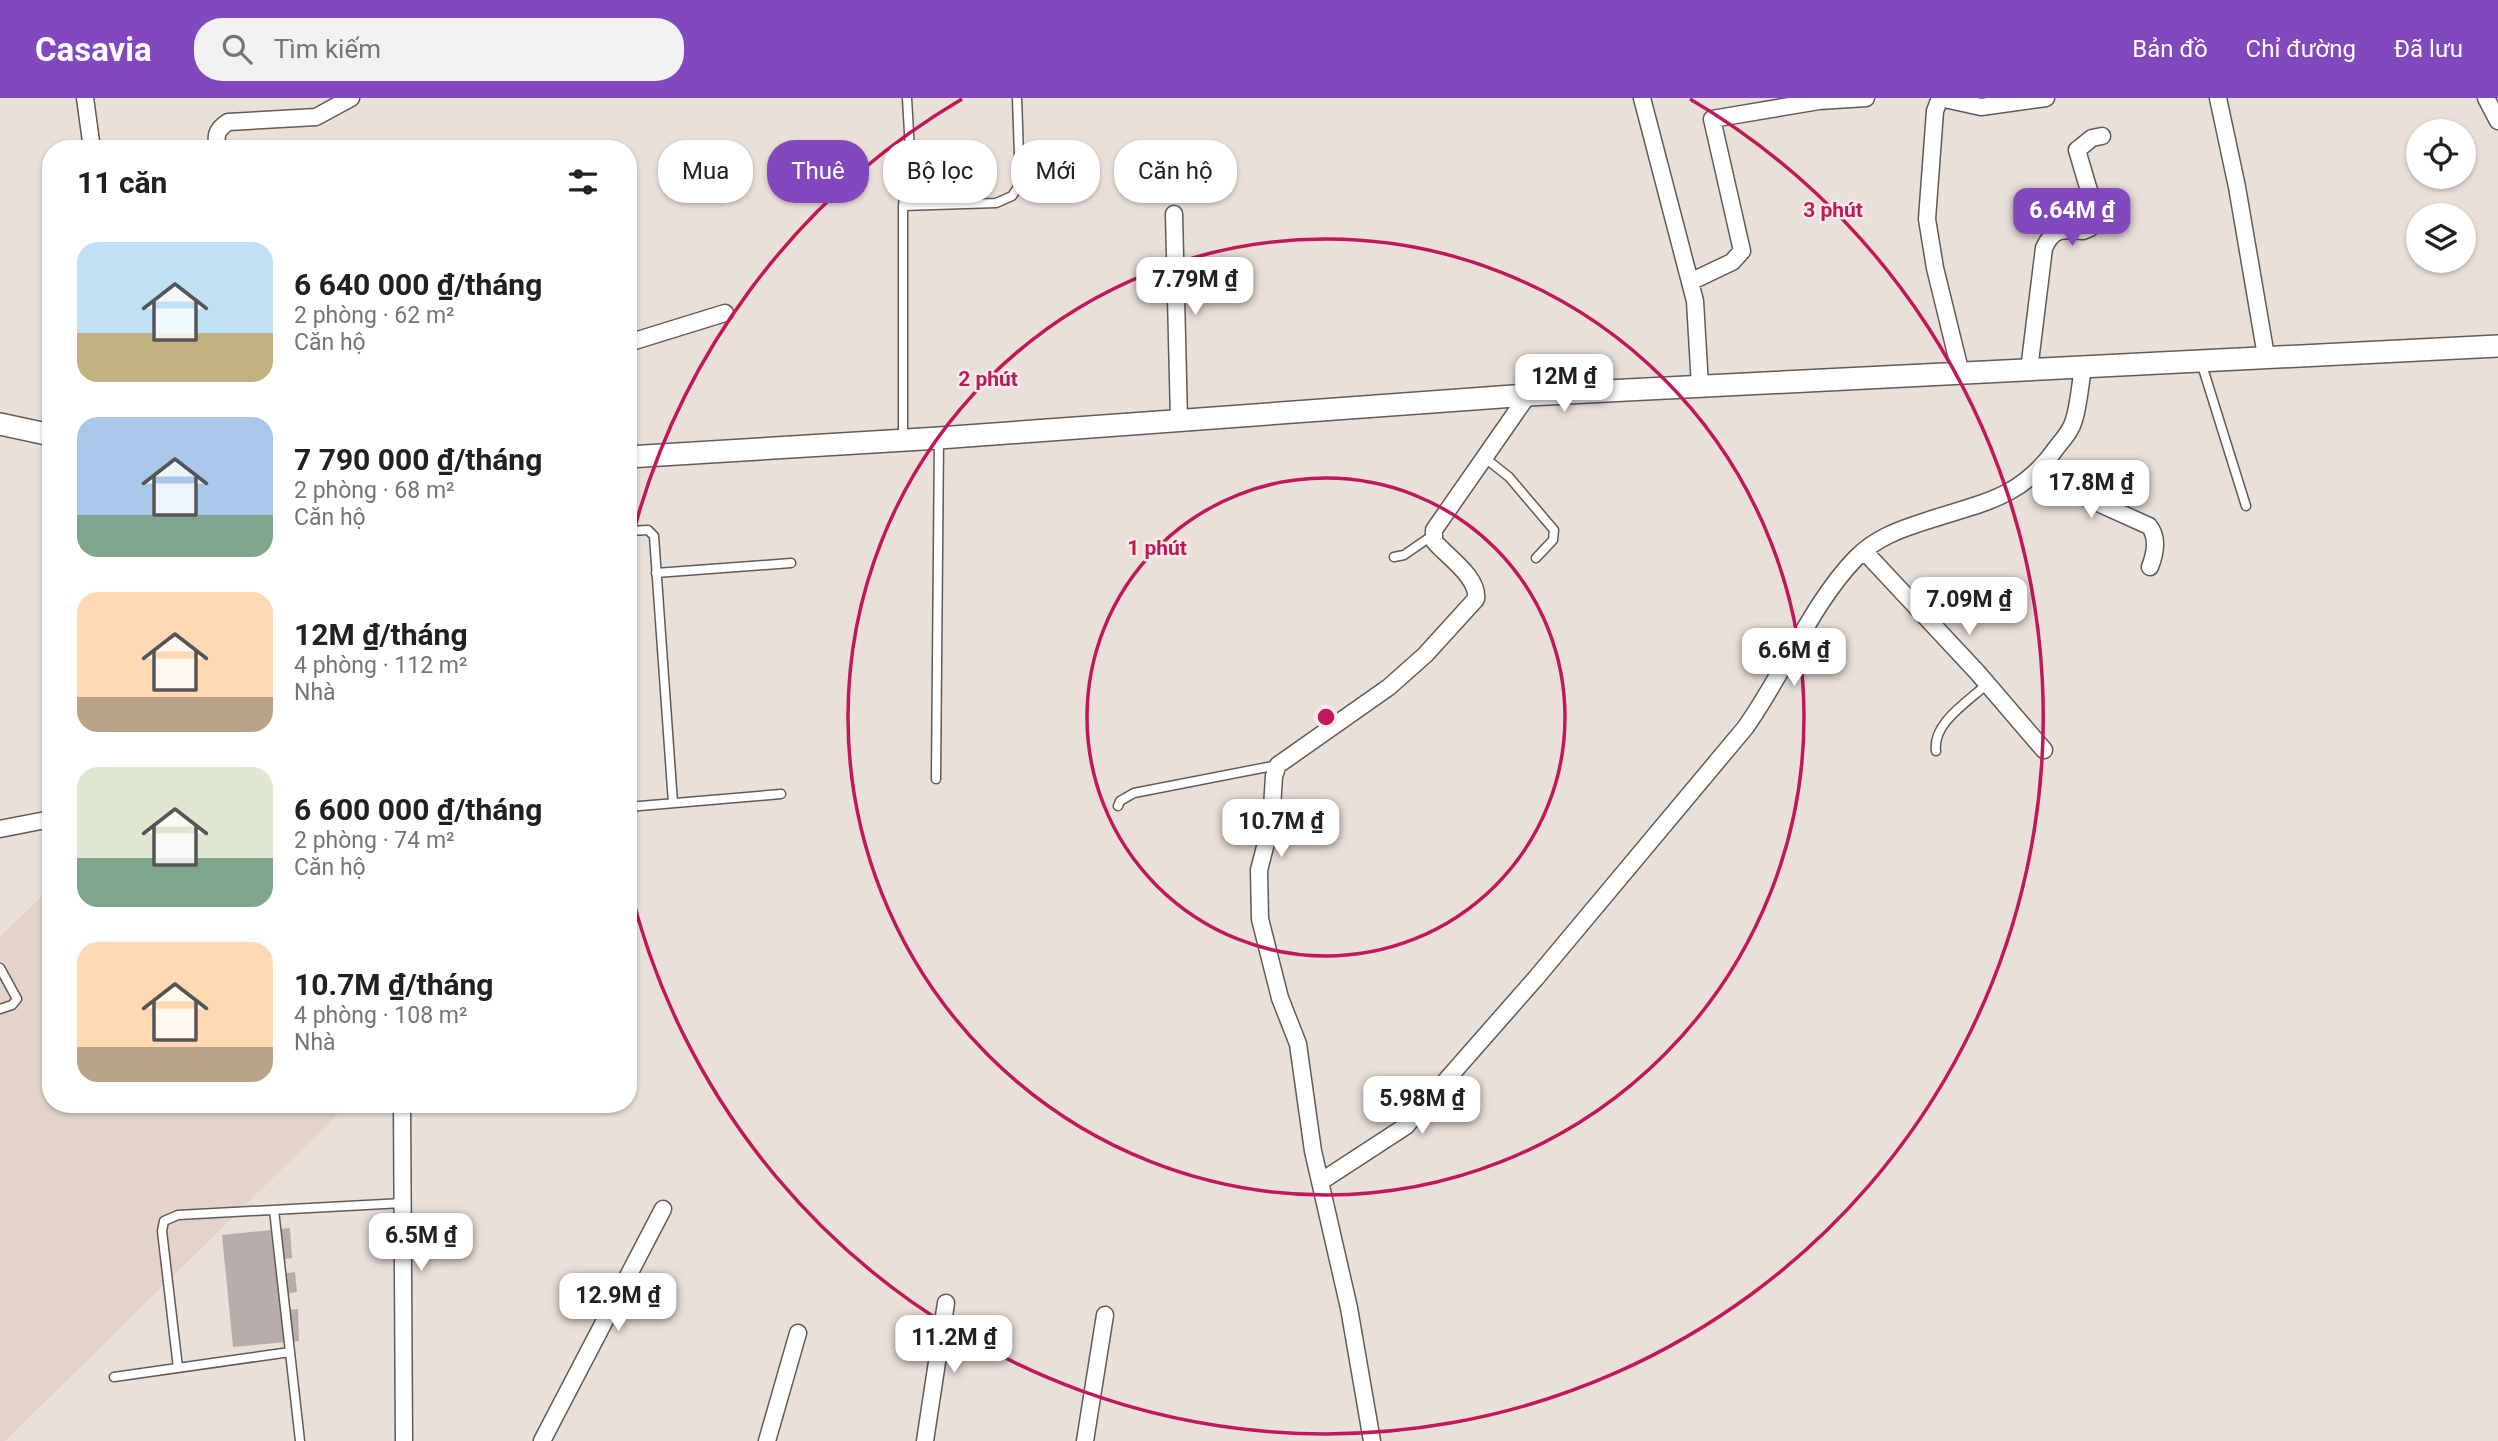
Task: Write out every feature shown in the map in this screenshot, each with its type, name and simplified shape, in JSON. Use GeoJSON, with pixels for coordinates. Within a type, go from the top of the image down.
{"type":"FeatureCollection","features":[{"type":"Feature","properties":{"kind":"street"},"geometry":{"type":"LineString","coordinates":[[85,98],[91,140]]}},
{"type":"Feature","properties":{"kind":"street"},"geometry":{"type":"LineString","coordinates":[[216,140],[219,128],[228,122],[316,117],[351,98]]}},
{"type":"Feature","properties":{"kind":"street"},"geometry":{"type":"LineString","coordinates":[[1642,98],[1695,301],[1700,386]]}},
{"type":"Feature","properties":{"kind":"street"},"geometry":{"type":"LineString","coordinates":[[1690,282],[1732,261],[1742,251],[1712,119],[1819,101],[1866,98]]}},
{"type":"Feature","properties":{"kind":"street"},"geometry":{"type":"LineString","coordinates":[[1961,374],[1935,268],[1927,219],[1933,136],[1940,98],[1981,107],[2046,98]]}},
{"type":"Feature","properties":{"kind":"street"},"geometry":{"type":"LineString","coordinates":[[2218,98],[2237,187],[2266,356]]}},
{"type":"Feature","properties":{"kind":"street"},"geometry":{"type":"LineString","coordinates":[[2486,98],[2498,121]]}},
{"type":"Feature","properties":{"kind":"street"},"geometry":{"type":"LineString","coordinates":[[2029,370],[2045,247],[2051,234],[2057,230],[2083,231],[2090,228],[2096,214],[2077,150],[2092,138],[2102,136]]}},
{"type":"Feature","properties":{"kind":"street"},"geometry":{"type":"LineString","coordinates":[[1174,214],[1179,420]]}},
{"type":"Feature","properties":{"kind":"street"},"geometry":{"type":"LineString","coordinates":[[637,340],[725,313]]}},
{"type":"Feature","properties":{"kind":"street"},"geometry":{"type":"LineString","coordinates":[[637,456],[939,438],[1528,395],[2498,346]]}},
{"type":"Feature","properties":{"kind":"street"},"geometry":{"type":"LineString","coordinates":[[1320,1182],[1406,1126],[1545,967],[1745,728],[1773,688],[1799,639],[1833,586],[1864,551],[1898,530],[2010,494],[2036,475],[2074,421],[2083,368]]}},
{"type":"Feature","properties":{"kind":"street"},"geometry":{"type":"LineString","coordinates":[[1372,1441],[1349,1308],[1313,1152],[1298,1044],[1280,998],[1260,919],[1259,870],[1271,824],[1274,776],[1278,765],[1389,687],[1425,655],[1476,599],[1475,587],[1438,545],[1433,535],[1434,530],[1528,395]]}},
{"type":"Feature","properties":{"kind":"street"},"geometry":{"type":"LineString","coordinates":[[0,424],[42,433]]}},
{"type":"Feature","properties":{"kind":"street"},"geometry":{"type":"LineString","coordinates":[[2036,475],[2149,526],[2154,532],[2155,555],[2150,567]]}},
{"type":"Feature","properties":{"kind":"street"},"geometry":{"type":"LineString","coordinates":[[1864,551],[2044,750]]}},
{"type":"Feature","properties":{"kind":"street"},"geometry":{"type":"LineString","coordinates":[[0,829],[42,822]]}},
{"type":"Feature","properties":{"kind":"street"},"geometry":{"type":"LineString","coordinates":[[402,1113],[404,1441]]}},
{"type":"Feature","properties":{"kind":"street"},"geometry":{"type":"LineString","coordinates":[[542,1441],[663,1209]]}},
{"type":"Feature","properties":{"kind":"street"},"geometry":{"type":"LineString","coordinates":[[925,1441],[946,1303]]}},
{"type":"Feature","properties":{"kind":"street"},"geometry":{"type":"LineString","coordinates":[[1085,1441],[1105,1315]]}},
{"type":"Feature","properties":{"kind":"street"},"geometry":{"type":"LineString","coordinates":[[767,1441],[798,1334]]}},
{"type":"Feature","properties":{"kind":"lane"},"geometry":{"type":"LineString","coordinates":[[903,440],[903,206],[910,150],[908,98]]}},
{"type":"Feature","properties":{"kind":"lane"},"geometry":{"type":"LineString","coordinates":[[903,206],[996,203],[1012,196],[1020,184],[1017,98]]}},
{"type":"Feature","properties":{"kind":"lane"},"geometry":{"type":"LineString","coordinates":[[2200,360],[2246,506]]}},
{"type":"Feature","properties":{"kind":"lane"},"geometry":{"type":"LineString","coordinates":[[936,779],[939,438]]}},
{"type":"Feature","properties":{"kind":"lane"},"geometry":{"type":"LineString","coordinates":[[1485,458],[1509,477],[1554,530],[1553,540],[1536,558]]}},
{"type":"Feature","properties":{"kind":"lane"},"geometry":{"type":"LineString","coordinates":[[637,531],[652,532],[673,803]]}},
{"type":"Feature","properties":{"kind":"lane"},"geometry":{"type":"LineString","coordinates":[[1394,557],[1404,555],[1433,535]]}},
{"type":"Feature","properties":{"kind":"lane"},"geometry":{"type":"LineString","coordinates":[[656,573],[790,563]]}},
{"type":"Feature","properties":{"kind":"lane"},"geometry":{"type":"LineString","coordinates":[[1936,751],[1935,742],[1940,728],[1987,684]]}},
{"type":"Feature","properties":{"kind":"lane"},"geometry":{"type":"LineString","coordinates":[[1118,806],[1120,801],[1134,793],[1278,765]]}},
{"type":"Feature","properties":{"kind":"lane"},"geometry":{"type":"LineString","coordinates":[[637,806],[781,794]]}},
{"type":"Feature","properties":{"kind":"lane"},"geometry":{"type":"LineString","coordinates":[[0,968],[17,999],[12,1005],[0,1009]]}},
{"type":"Feature","properties":{"kind":"lane"},"geometry":{"type":"LineString","coordinates":[[178,1368],[162,1231],[164,1220],[178,1214],[403,1203]]}},
{"type":"Feature","properties":{"kind":"lane"},"geometry":{"type":"LineString","coordinates":[[274,1209],[300,1441]]}},
{"type":"Feature","properties":{"kind":"lane"},"geometry":{"type":"LineString","coordinates":[[114,1377],[290,1352]]}},
{"type":"Feature","properties":{"kind":"shaded area"},"geometry":{"type":"Polygon","coordinates":[[[42,896],[42,1113],[339,1113],[5,1441],[0,1441],[0,937],[42,896]]]}},
{"type":"Feature","properties":{"kind":"building"},"geometry":{"type":"Polygon","coordinates":[[[290,1228],[292,1258],[280,1260],[280,1274],[295,1272],[297,1292],[284,1294],[285,1310],[298,1309],[299,1341],[233,1347],[222,1235],[290,1228]]]}}]}
